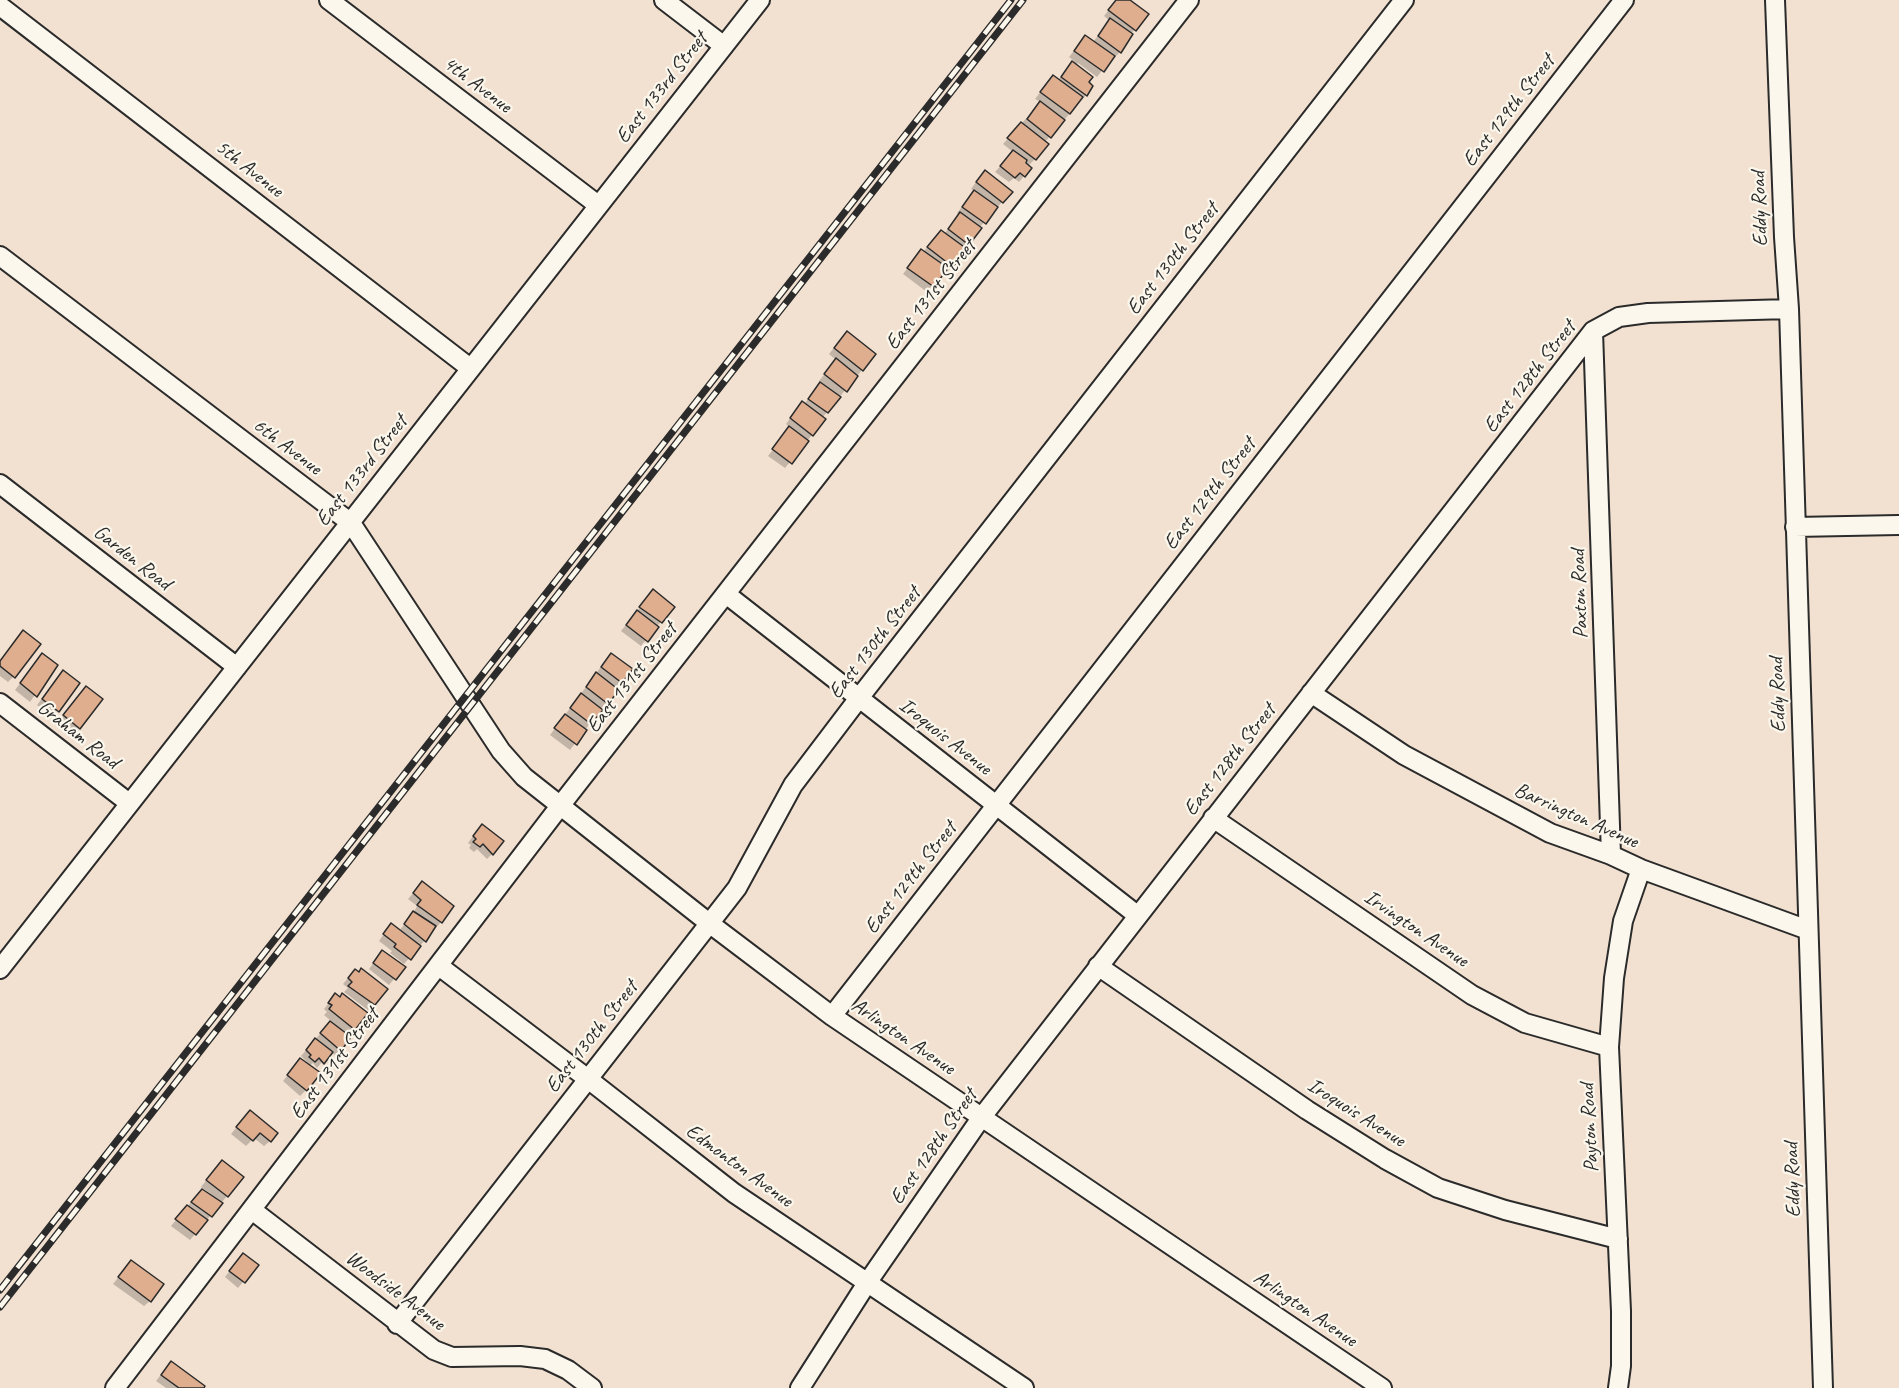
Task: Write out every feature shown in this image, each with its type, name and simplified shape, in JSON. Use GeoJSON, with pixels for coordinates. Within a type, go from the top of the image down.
{"type":"FeatureCollection","features":[{"type":"Feature","properties":{"kind":"street","name":"4th Avenue"},"geometry":{"type":"LineString","coordinates":[[329,0],[598,205]]}},
{"type":"Feature","properties":{"kind":"street"},"geometry":{"type":"LineString","coordinates":[[664,0],[724,46]]}},
{"type":"Feature","properties":{"kind":"street","name":"East 133rd Street"},"geometry":{"type":"LineString","coordinates":[[2,962],[351,524],[470,368],[760,0]]}},
{"type":"Feature","properties":{"kind":"street","name":"East 131st Street"},"geometry":{"type":"LineString","coordinates":[[115,1388],[560,806],[1189,0]]}},
{"type":"Feature","properties":{"kind":"street","name":"East 130th Street"},"geometry":{"type":"LineString","coordinates":[[397,1324],[737,888],[794,785],[859,698],[1404,0]]}},
{"type":"Feature","properties":{"kind":"street","name":"East 129th Street"},"geometry":{"type":"LineString","coordinates":[[832,1016],[1624,0]]}},
{"type":"Feature","properties":{"kind":"street","name":"Eddy Road"},"geometry":{"type":"LineString","coordinates":[[1775,0],[1789,309],[1823,1388]]}},
{"type":"Feature","properties":{"kind":"street","name":"5th Avenue"},"geometry":{"type":"LineString","coordinates":[[0,6],[470,368]]}},
{"type":"Feature","properties":{"kind":"street","name":"6th Avenue"},"geometry":{"type":"LineString","coordinates":[[0,256],[351,524],[501,751],[524,777],[560,806]]}},
{"type":"Feature","properties":{"kind":"street","name":"East 128th Street"},"geometry":{"type":"LineString","coordinates":[[800,1388],[867,1283],[981,1118],[1593,331],[1619,317],[1789,309]]}},
{"type":"Feature","properties":{"kind":"street","name":"Paxton Road"},"geometry":{"type":"LineString","coordinates":[[1593,331],[1611,855]]}},
{"type":"Feature","properties":{"kind":"street","name":"Garden Road"},"geometry":{"type":"LineString","coordinates":[[0,484],[237,667]]}},
{"type":"Feature","properties":{"kind":"street"},"geometry":{"type":"LineString","coordinates":[[1795,527],[1899,525]]}},
{"type":"Feature","properties":{"kind":"street","name":"Iroquois Avenue"},"geometry":{"type":"LineString","coordinates":[[726,594],[1137,915]]}},
{"type":"Feature","properties":{"kind":"street","name":"Barrington Avenue"},"geometry":{"type":"LineString","coordinates":[[1311,693],[1404,755],[1550,833],[1808,930]]}},
{"type":"Feature","properties":{"kind":"street","name":"Graham Road"},"geometry":{"type":"LineString","coordinates":[[0,703],[129,803]]}},
{"type":"Feature","properties":{"kind":"street","name":"Arlington Avenue"},"geometry":{"type":"LineString","coordinates":[[560,806],[832,1016],[1382,1388]]}},
{"type":"Feature","properties":{"kind":"street","name":"Irvington Avenue"},"geometry":{"type":"LineString","coordinates":[[1213,818],[1473,995],[1525,1023],[1609,1047]]}},
{"type":"Feature","properties":{"kind":"street","name":"Payton Road"},"geometry":{"type":"LineString","coordinates":[[1618,1388],[1621,1366],[1618,1239],[1609,1047],[1614,978],[1623,921],[1641,869]]}},
{"type":"Feature","properties":{"kind":"street","name":"Edmonton Avenue"},"geometry":{"type":"LineString","coordinates":[[438,966],[588,1079],[734,1194],[1024,1388]]}},
{"type":"Feature","properties":{"kind":"street","name":"Iroquois Avenue"},"geometry":{"type":"LineString","coordinates":[[1098,966],[1307,1110],[1438,1188],[1505,1210],[1618,1239]]}},
{"type":"Feature","properties":{"kind":"street","name":"Woodside Avenue"},"geometry":{"type":"LineString","coordinates":[[252,1210],[397,1324],[434,1350],[452,1358],[520,1356],[545,1359],[568,1370],[592,1388]]}},
{"type":"Feature","properties":{"kind":"building"},"geometry":{"type":"Polygon","coordinates":[[[1116,0],[1130,0],[1149,14],[1136,31],[1108,10],[1116,0]]]}},
{"type":"Feature","properties":{"kind":"building"},"geometry":{"type":"Polygon","coordinates":[[[1110,18],[1133,34],[1121,53],[1098,36],[1110,18]]]}},
{"type":"Feature","properties":{"kind":"building"},"geometry":{"type":"Polygon","coordinates":[[[1085,35],[1115,56],[1104,72],[1074,51],[1085,35]]]}},
{"type":"Feature","properties":{"kind":"building"},"geometry":{"type":"Polygon","coordinates":[[[1072,61],[1093,77],[1089,82],[1093,86],[1087,96],[1061,77],[1072,61]]]}},
{"type":"Feature","properties":{"kind":"building"},"geometry":{"type":"Polygon","coordinates":[[[1053,75],[1083,97],[1070,114],[1040,92],[1053,75]]]}},
{"type":"Feature","properties":{"kind":"building"},"geometry":{"type":"Polygon","coordinates":[[[1040,101],[1065,120],[1051,138],[1027,119],[1040,101]]]}},
{"type":"Feature","properties":{"kind":"building"},"geometry":{"type":"Polygon","coordinates":[[[1021,122],[1049,144],[1036,160],[1007,138],[1021,122]]]}},
{"type":"Feature","properties":{"kind":"building"},"geometry":{"type":"Polygon","coordinates":[[[1013,150],[1027,160],[1026,163],[1032,168],[1025,177],[1020,173],[1015,178],[1000,166],[1013,150]]]}},
{"type":"Feature","properties":{"kind":"building"},"geometry":{"type":"Polygon","coordinates":[[[985,170],[1013,192],[1003,203],[976,182],[985,170]]]}},
{"type":"Feature","properties":{"kind":"building"},"geometry":{"type":"Polygon","coordinates":[[[974,190],[998,207],[986,224],[962,207],[974,190]]]}},
{"type":"Feature","properties":{"kind":"building"},"geometry":{"type":"Polygon","coordinates":[[[960,212],[982,228],[969,245],[948,229],[960,212]]]}},
{"type":"Feature","properties":{"kind":"building"},"geometry":{"type":"Polygon","coordinates":[[[941,230],[967,249],[953,267],[927,247],[941,230]]]}},
{"type":"Feature","properties":{"kind":"building"},"geometry":{"type":"Polygon","coordinates":[[[921,249],[948,268],[934,287],[907,268],[921,249]]]}},
{"type":"Feature","properties":{"kind":"building"},"geometry":{"type":"Polygon","coordinates":[[[847,331],[876,354],[863,371],[834,348],[847,331]]]}},
{"type":"Feature","properties":{"kind":"building"},"geometry":{"type":"Polygon","coordinates":[[[836,358],[858,376],[847,392],[824,374],[836,358]]]}},
{"type":"Feature","properties":{"kind":"building"},"geometry":{"type":"Polygon","coordinates":[[[820,382],[841,397],[828,413],[808,399],[820,382]]]}},
{"type":"Feature","properties":{"kind":"building"},"geometry":{"type":"Polygon","coordinates":[[[802,401],[826,419],[813,436],[790,418],[802,401]]]}},
{"type":"Feature","properties":{"kind":"building"},"geometry":{"type":"Polygon","coordinates":[[[789,426],[809,441],[792,464],[772,449],[789,426]]]}},
{"type":"Feature","properties":{"kind":"building"},"geometry":{"type":"Polygon","coordinates":[[[653,589],[675,607],[662,623],[639,607],[653,589]]]}},
{"type":"Feature","properties":{"kind":"building"},"geometry":{"type":"Polygon","coordinates":[[[637,610],[659,627],[648,642],[626,625],[637,610]]]}},
{"type":"Feature","properties":{"kind":"building"},"geometry":{"type":"Polygon","coordinates":[[[23,630],[41,644],[15,678],[0,666],[0,661],[23,630]]]}},
{"type":"Feature","properties":{"kind":"building"},"geometry":{"type":"Polygon","coordinates":[[[42,653],[58,665],[37,697],[20,683],[42,653]]]}},
{"type":"Feature","properties":{"kind":"building"},"geometry":{"type":"Polygon","coordinates":[[[611,653],[633,669],[622,683],[601,667],[611,653]]]}},
{"type":"Feature","properties":{"kind":"building"},"geometry":{"type":"Polygon","coordinates":[[[63,670],[80,683],[59,712],[42,699],[63,670]]]}},
{"type":"Feature","properties":{"kind":"building"},"geometry":{"type":"Polygon","coordinates":[[[596,672],[619,690],[608,704],[586,687],[596,672]]]}},
{"type":"Feature","properties":{"kind":"building"},"geometry":{"type":"Polygon","coordinates":[[[86,686],[103,699],[80,729],[63,715],[86,686]]]}},
{"type":"Feature","properties":{"kind":"building"},"geometry":{"type":"Polygon","coordinates":[[[581,693],[603,710],[591,724],[570,708],[581,693]]]}},
{"type":"Feature","properties":{"kind":"building"},"geometry":{"type":"Polygon","coordinates":[[[565,714],[587,730],[577,745],[554,728],[565,714]]]}},
{"type":"Feature","properties":{"kind":"building"},"geometry":{"type":"Polygon","coordinates":[[[482,824],[504,841],[493,855],[483,844],[480,847],[473,842],[476,839],[473,836],[482,824]]]}},
{"type":"Feature","properties":{"kind":"building"},"geometry":{"type":"Polygon","coordinates":[[[422,881],[454,906],[442,923],[417,905],[421,900],[413,893],[422,881]]]}},
{"type":"Feature","properties":{"kind":"building"},"geometry":{"type":"Polygon","coordinates":[[[413,911],[436,926],[426,942],[404,924],[413,911]]]}},
{"type":"Feature","properties":{"kind":"building"},"geometry":{"type":"Polygon","coordinates":[[[391,923],[421,946],[411,960],[394,947],[396,944],[383,934],[391,923]]]}},
{"type":"Feature","properties":{"kind":"building"},"geometry":{"type":"Polygon","coordinates":[[[382,950],[406,967],[396,980],[373,963],[382,950]]]}},
{"type":"Feature","properties":{"kind":"building"},"geometry":{"type":"Polygon","coordinates":[[[361,968],[388,989],[375,1005],[348,986],[352,982],[348,978],[355,969],[359,972],[361,968]]]}},
{"type":"Feature","properties":{"kind":"building"},"geometry":{"type":"Polygon","coordinates":[[[335,993],[340,997],[342,993],[368,1013],[355,1030],[329,1009],[332,1005],[328,1003],[335,993]]]}},
{"type":"Feature","properties":{"kind":"building"},"geometry":{"type":"Polygon","coordinates":[[[330,1021],[351,1037],[341,1051],[320,1033],[330,1021]]]}},
{"type":"Feature","properties":{"kind":"building"},"geometry":{"type":"Polygon","coordinates":[[[315,1038],[333,1052],[324,1064],[319,1058],[315,1062],[306,1050],[315,1038]]]}},
{"type":"Feature","properties":{"kind":"building"},"geometry":{"type":"Polygon","coordinates":[[[300,1058],[321,1073],[307,1091],[287,1075],[300,1058]]]}},
{"type":"Feature","properties":{"kind":"building"},"geometry":{"type":"Polygon","coordinates":[[[250,1110],[278,1133],[271,1142],[260,1133],[253,1141],[236,1127],[250,1110]]]}},
{"type":"Feature","properties":{"kind":"building"},"geometry":{"type":"Polygon","coordinates":[[[222,1160],[244,1177],[228,1197],[206,1180],[222,1160]]]}},
{"type":"Feature","properties":{"kind":"building"},"geometry":{"type":"Polygon","coordinates":[[[202,1189],[223,1203],[212,1217],[191,1202],[202,1189]]]}},
{"type":"Feature","properties":{"kind":"building"},"geometry":{"type":"Polygon","coordinates":[[[187,1205],[208,1220],[196,1235],[175,1219],[187,1205]]]}},
{"type":"Feature","properties":{"kind":"building"},"geometry":{"type":"Polygon","coordinates":[[[243,1253],[259,1265],[245,1283],[229,1271],[243,1253]]]}},
{"type":"Feature","properties":{"kind":"building"},"geometry":{"type":"Polygon","coordinates":[[[131,1260],[164,1284],[151,1302],[118,1277],[131,1260]]]}},
{"type":"Feature","properties":{"kind":"building"},"geometry":{"type":"Polygon","coordinates":[[[171,1361],[205,1386],[204,1388],[179,1388],[161,1375],[171,1361]]]}},
{"type":"Feature","properties":{"kind":"railway"},"geometry":{"type":"LineString","coordinates":[[0,1290],[1011,0]]}},
{"type":"Feature","properties":{"kind":"railway"},"geometry":{"type":"LineString","coordinates":[[0,1307],[1023,0]]}}]}
